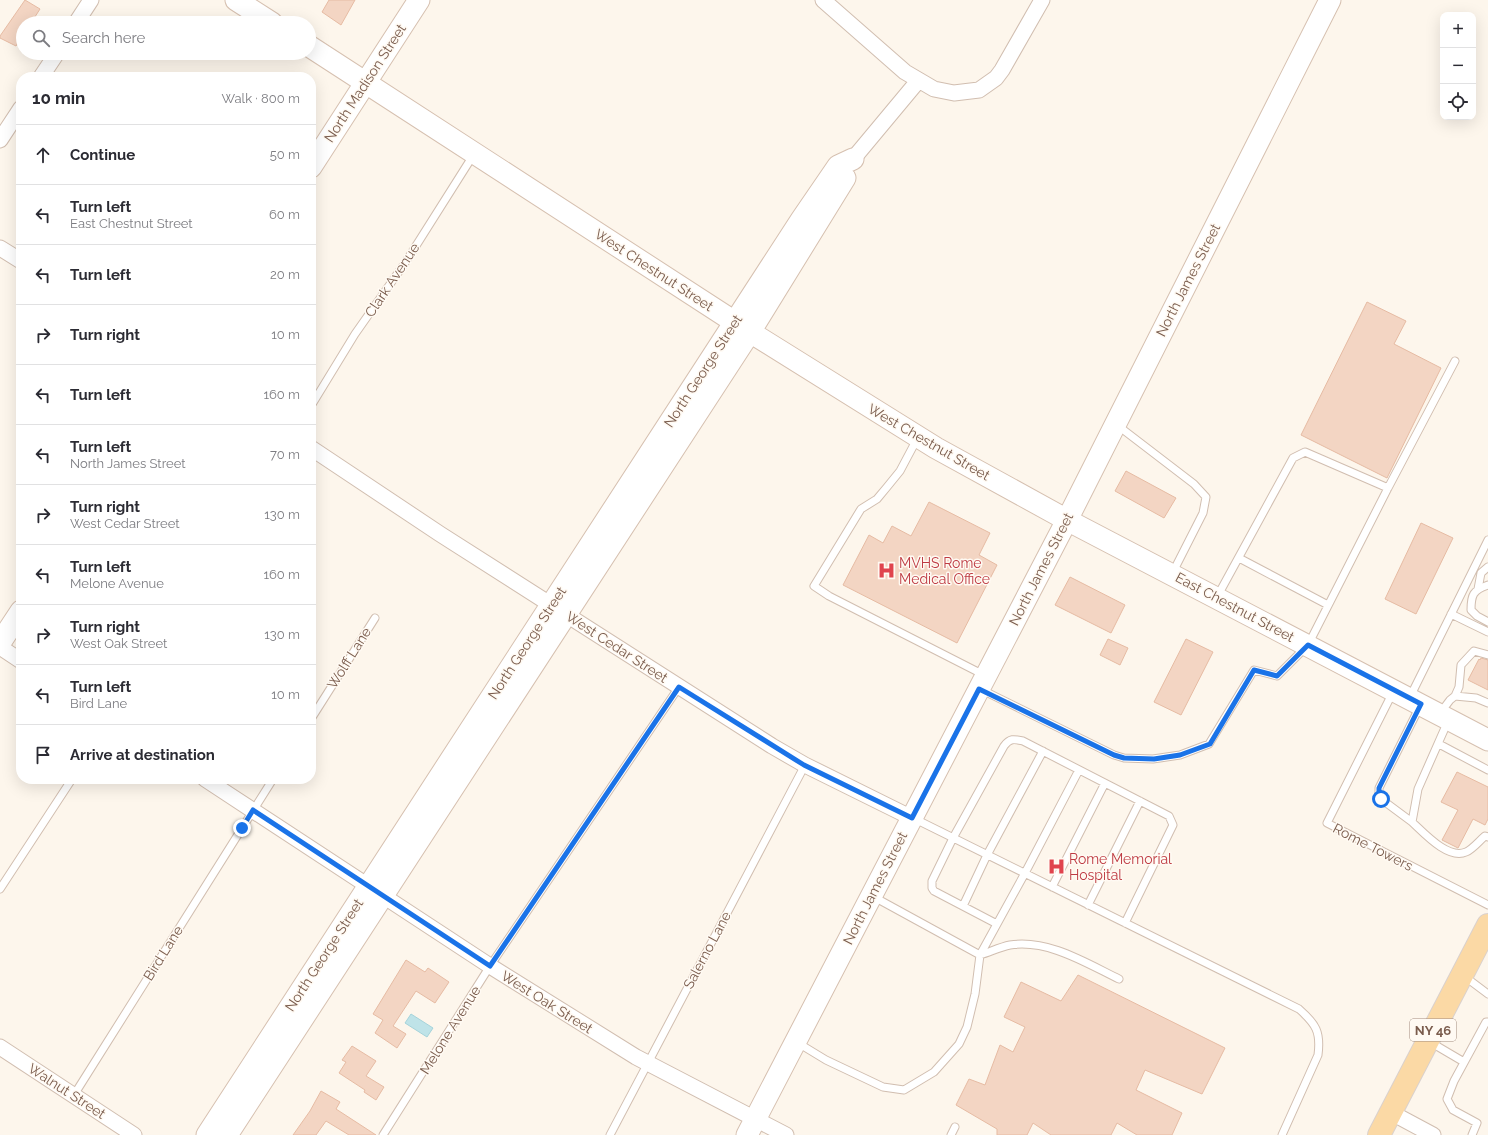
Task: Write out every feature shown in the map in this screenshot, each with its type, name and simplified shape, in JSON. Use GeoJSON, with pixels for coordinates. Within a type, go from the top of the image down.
{"type":"FeatureCollection","features":[{"type":"Feature","properties":{"kind":"main road","name":"NY 46"},"geometry":{"type":"LineString","coordinates":[[1379,1135],[1488,925]]}},
{"type":"Feature","properties":{"kind":"street"},"geometry":{"type":"LineString","coordinates":[[81,16],[91,0]]}},
{"type":"Feature","properties":{"kind":"street"},"geometry":{"type":"LineString","coordinates":[[236,0],[261,16]]}},
{"type":"Feature","properties":{"kind":"street","name":"North Madison Street"},"geometry":{"type":"LineString","coordinates":[[316,159],[419,0]]}},
{"type":"Feature","properties":{"kind":"street"},"geometry":{"type":"LineString","coordinates":[[823,0],[905,72],[934,89],[954,93],[979,90],[996,78],[1042,0]]}},
{"type":"Feature","properties":{"kind":"street","name":"North James Street"},"geometry":{"type":"LineString","coordinates":[[751,1127],[1067,520],[1330,0]]}},
{"type":"Feature","properties":{"kind":"street","name":"West Chestnut Street"},"geometry":{"type":"LineString","coordinates":[[316,51],[742,327],[936,448],[1067,520]]}},
{"type":"Feature","properties":{"kind":"street"},"geometry":{"type":"LineString","coordinates":[[44,72],[52,60]]}},
{"type":"Feature","properties":{"kind":"street","name":"North George Street"},"geometry":{"type":"LineString","coordinates":[[227,1135],[376,892],[742,327],[843,183],[853,159],[918,81]]}},
{"type":"Feature","properties":{"kind":"street"},"geometry":{"type":"LineString","coordinates":[[0,140],[16,116]]}},
{"type":"Feature","properties":{"kind":"street"},"geometry":{"type":"LineString","coordinates":[[0,248],[16,258]]}},
{"type":"Feature","properties":{"kind":"street","name":"West Cedar Street"},"geometry":{"type":"LineString","coordinates":[[316,451],[433,529],[679,687],[804,765],[912,818]]}},
{"type":"Feature","properties":{"kind":"street","name":"East Chestnut Street"},"geometry":{"type":"LineString","coordinates":[[1067,520],[1488,740]]}},
{"type":"Feature","properties":{"kind":"street"},"geometry":{"type":"LineString","coordinates":[[0,643],[16,619]]}},
{"type":"Feature","properties":{"kind":"street"},"geometry":{"type":"LineString","coordinates":[[0,647],[16,658]]}},
{"type":"Feature","properties":{"kind":"street","name":"West Oak Street"},"geometry":{"type":"LineString","coordinates":[[213,784],[490,966],[629,1053],[648,1063],[751,1127],[786,1135]]}},
{"type":"Feature","properties":{"kind":"street","name":"North George Street"},"geometry":{"type":"LineString","coordinates":[[207,1135],[376,892]]}},
{"type":"Feature","properties":{"kind":"street","name":"Walnut Street"},"geometry":{"type":"LineString","coordinates":[[0,1048],[74,1095],[112,1128],[134,1135]]}},
{"type":"Feature","properties":{"kind":"street"},"geometry":{"type":"LineString","coordinates":[[1390,1112],[1433,1135]]}},
{"type":"Feature","properties":{"kind":"lane","name":"Clark Avenue"},"geometry":{"type":"LineString","coordinates":[[316,398],[356,334],[407,260],[474,154]]}},
{"type":"Feature","properties":{"kind":"lane"},"geometry":{"type":"LineString","coordinates":[[918,437],[900,471],[892,482],[877,500],[861,509],[814,586],[829,596],[1114,755],[1124,758],[1154,759],[1180,755],[1210,744],[1254,670],[1277,676],[1308,645],[1455,361]]}},
{"type":"Feature","properties":{"kind":"lane"},"geometry":{"type":"LineString","coordinates":[[1115,424],[1194,484],[1206,497],[1203,513],[1172,574]]}},
{"type":"Feature","properties":{"kind":"lane"},"geometry":{"type":"LineString","coordinates":[[1217,598],[1293,458],[1305,452],[1388,488]]}},
{"type":"Feature","properties":{"kind":"lane"},"geometry":{"type":"LineString","coordinates":[[1487,834],[1468,851],[1462,853],[1453,852],[1441,847],[1412,822],[1381,799],[1379,788],[1408,698],[1488,540]]}},
{"type":"Feature","properties":{"kind":"lane"},"geometry":{"type":"LineString","coordinates":[[1239,558],[1328,605]]}},
{"type":"Feature","properties":{"kind":"lane"},"geometry":{"type":"LineString","coordinates":[[1488,567],[1481,574],[1478,588],[1471,598],[1471,610],[1477,616],[1488,622]]}},
{"type":"Feature","properties":{"kind":"lane"},"geometry":{"type":"LineString","coordinates":[[1478,588],[1488,585]]}},
{"type":"Feature","properties":{"kind":"lane"},"geometry":{"type":"LineString","coordinates":[[1451,614],[1488,632]]}},
{"type":"Feature","properties":{"kind":"lane","name":"Wolff Lane"},"geometry":{"type":"LineString","coordinates":[[316,711],[375,618]]}},
{"type":"Feature","properties":{"kind":"lane"},"geometry":{"type":"LineString","coordinates":[[1412,822],[1418,789],[1439,744],[1444,717],[1450,700],[1455,696],[1459,687],[1461,665],[1474,652],[1488,655]]}},
{"type":"Feature","properties":{"kind":"lane","name":"Melone Avenue"},"geometry":{"type":"LineString","coordinates":[[383,1135],[490,966],[679,687]]}},
{"type":"Feature","properties":{"kind":"lane"},"geometry":{"type":"LineString","coordinates":[[1455,696],[1476,698],[1488,703]]}},
{"type":"Feature","properties":{"kind":"lane","name":"Rome Towers"},"geometry":{"type":"LineString","coordinates":[[1408,698],[1327,823],[1488,905]]}},
{"type":"Feature","properties":{"kind":"lane"},"geometry":{"type":"LineString","coordinates":[[997,924],[934,891],[932,888],[932,881],[953,838],[1008,741],[1014,739],[1023,741],[1169,816],[1173,825],[1125,923]]}},
{"type":"Feature","properties":{"kind":"lane"},"geometry":{"type":"LineString","coordinates":[[1439,744],[1488,770]]}},
{"type":"Feature","properties":{"kind":"lane"},"geometry":{"type":"LineString","coordinates":[[963,906],[987,855],[1043,751]]}},
{"type":"Feature","properties":{"kind":"lane","name":"Salerno Lane"},"geometry":{"type":"LineString","coordinates":[[610,1135],[804,765]]}},
{"type":"Feature","properties":{"kind":"lane"},"geometry":{"type":"LineString","coordinates":[[796,1042],[826,1060],[883,1087],[904,1090],[934,1072],[959,1044],[967,1027],[974,1000],[980,954],[1025,874],[1079,770]]}},
{"type":"Feature","properties":{"kind":"lane"},"geometry":{"type":"LineString","coordinates":[[1052,887],[1105,783]]}},
{"type":"Feature","properties":{"kind":"lane"},"geometry":{"type":"LineString","coordinates":[[0,889],[69,784]]}},
{"type":"Feature","properties":{"kind":"lane"},"geometry":{"type":"LineString","coordinates":[[253,810],[270,784]]}},
{"type":"Feature","properties":{"kind":"lane"},"geometry":{"type":"LineString","coordinates":[[1088,905],[1140,801]]}},
{"type":"Feature","properties":{"kind":"lane","name":"Bird Lane"},"geometry":{"type":"LineString","coordinates":[[74,1095],[253,810]]}},
{"type":"Feature","properties":{"kind":"lane"},"geometry":{"type":"LineString","coordinates":[[912,818],[1299,1009],[1313,1021],[1319,1044],[1318,1055],[1282,1135]]}},
{"type":"Feature","properties":{"kind":"lane"},"geometry":{"type":"LineString","coordinates":[[871,896],[980,954],[1010,945],[1037,945],[1069,955],[1118,979]]}},
{"type":"Feature","properties":{"kind":"lane"},"geometry":{"type":"LineString","coordinates":[[1462,975],[1488,994]]}},
{"type":"Feature","properties":{"kind":"lane"},"geometry":{"type":"LineString","coordinates":[[1472,1135],[1477,1123],[1453,1110],[1447,1100],[1454,1081],[1486,1022],[1488,1022]]}},
{"type":"Feature","properties":{"kind":"lane"},"geometry":{"type":"LineString","coordinates":[[1428,1041],[1464,1062]]}},
{"type":"Feature","properties":{"kind":"lane"},"geometry":{"type":"LineString","coordinates":[[951,1135],[955,1127]]}},
{"type":"Feature","properties":{"kind":"water"},"geometry":{"type":"Polygon","coordinates":[[[411,1014],[433,1028],[427,1037],[405,1023],[411,1014]]]}},
{"type":"Feature","properties":{"kind":"building"},"geometry":{"type":"Polygon","coordinates":[[[25,0],[40,9],[36,16],[16,16],[16,46],[0,38],[25,0]]]}},
{"type":"Feature","properties":{"kind":"building"},"geometry":{"type":"Polygon","coordinates":[[[329,0],[355,0],[341,25],[322,12],[329,0]]]}},
{"type":"Feature","properties":{"kind":"building"},"geometry":{"type":"Polygon","coordinates":[[[1367,302],[1406,321],[1394,344],[1441,368],[1387,478],[1301,435],[1367,302]]]}},
{"type":"Feature","properties":{"kind":"building"},"geometry":{"type":"Polygon","coordinates":[[[1126,471],[1176,498],[1164,518],[1115,491],[1126,471]]]}},
{"type":"Feature","properties":{"kind":"building","name":"MVHS Rome Medical Office"},"geometry":{"type":"Polygon","coordinates":[[[929,502],[990,533],[979,555],[997,565],[957,643],[843,585],[869,535],[883,543],[892,526],[911,536],[929,502]]]}},
{"type":"Feature","properties":{"kind":"building"},"geometry":{"type":"Polygon","coordinates":[[[1421,523],[1453,538],[1416,614],[1385,599],[1421,523]]]}},
{"type":"Feature","properties":{"kind":"building"},"geometry":{"type":"Polygon","coordinates":[[[1070,577],[1125,605],[1111,633],[1055,605],[1070,577]]]}},
{"type":"Feature","properties":{"kind":"building"},"geometry":{"type":"Polygon","coordinates":[[[1108,639],[1128,648],[1120,665],[1100,655],[1108,639]]]}},
{"type":"Feature","properties":{"kind":"building"},"geometry":{"type":"Polygon","coordinates":[[[1186,639],[1213,652],[1181,715],[1154,702],[1186,639]]]}},
{"type":"Feature","properties":{"kind":"building"},"geometry":{"type":"Polygon","coordinates":[[[1481,658],[1488,660],[1488,690],[1468,680],[1479,659],[1480,660],[1481,658]]]}},
{"type":"Feature","properties":{"kind":"building"},"geometry":{"type":"Polygon","coordinates":[[[1457,772],[1488,787],[1488,819],[1485,825],[1473,819],[1458,848],[1442,840],[1458,810],[1441,802],[1457,772]]]}},
{"type":"Feature","properties":{"kind":"building"},"geometry":{"type":"Polygon","coordinates":[[[406,960],[425,972],[428,968],[449,982],[435,1003],[416,991],[393,1026],[406,1034],[397,1048],[375,1033],[383,1020],[373,1014],[406,960]]]}},
{"type":"Feature","properties":{"kind":"building"},"geometry":{"type":"Polygon","coordinates":[[[1078,975],[1225,1048],[1202,1094],[1145,1070],[1136,1090],[1182,1113],[1172,1135],[1137,1135],[1117,1123],[1111,1135],[1051,1135],[1033,1123],[1027,1135],[997,1135],[997,1129],[956,1105],[969,1079],[985,1085],[1000,1045],[1013,1052],[1025,1027],[1004,1017],[1021,982],[1061,1001],[1078,975]]]}},
{"type":"Feature","properties":{"kind":"building"},"geometry":{"type":"Polygon","coordinates":[[[352,1046],[376,1061],[366,1076],[384,1087],[376,1100],[364,1092],[365,1090],[339,1073],[346,1062],[342,1060],[352,1046]]]}},
{"type":"Feature","properties":{"kind":"building"},"geometry":{"type":"Polygon","coordinates":[[[321,1091],[340,1102],[336,1109],[376,1135],[349,1135],[326,1121],[316,1135],[293,1135],[310,1111],[321,1091]]]}},
{"type":"Feature","properties":{"kind":"place","name":"MVHS Rome Medical Office"},"geometry":{"type":"Point","coordinates":[886,571]}},
{"type":"Feature","properties":{"kind":"place","name":"Rome Memorial Hospital"},"geometry":{"type":"Point","coordinates":[1056,867]}},
{"type":"Feature","properties":{"kind":"route"},"geometry":{"type":"LineString","coordinates":[[242,828],[253,810],[490,966],[679,687],[804,765],[912,818],[979,689],[1114,755],[1124,758],[1154,759],[1180,755],[1210,744],[1254,670],[1277,676],[1308,645],[1421,704],[1379,788],[1381,799]]}}]}
